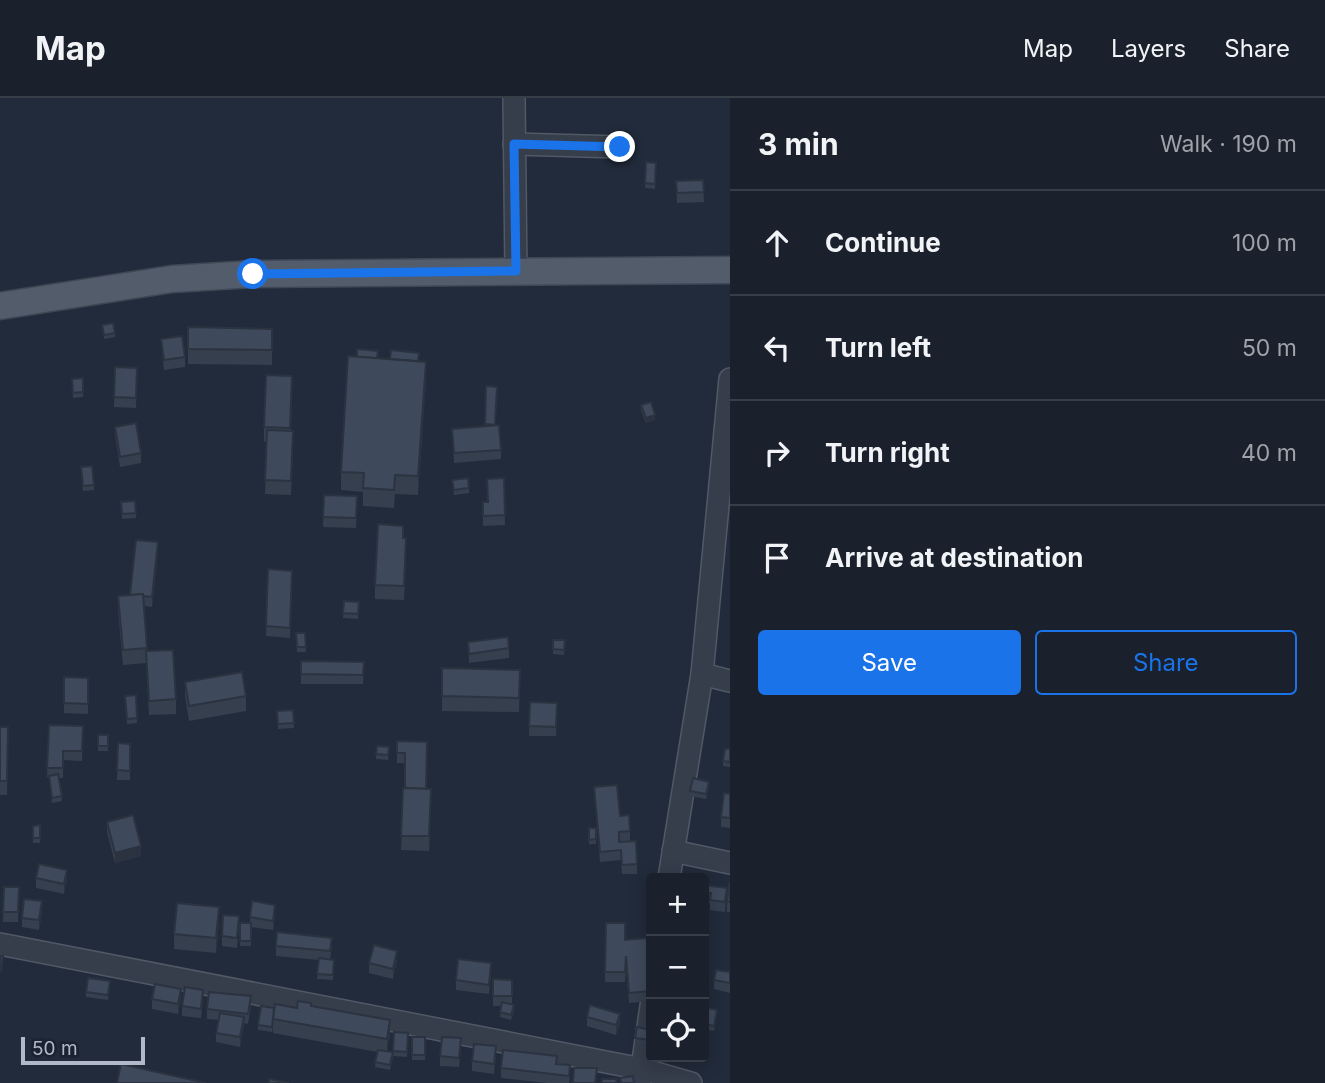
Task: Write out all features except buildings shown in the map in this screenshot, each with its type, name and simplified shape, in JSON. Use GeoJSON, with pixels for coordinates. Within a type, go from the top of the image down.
{"type":"FeatureCollection","features":[{"type":"Feature","properties":{"kind":"main road"},"geometry":{"type":"LineString","coordinates":[[0,306],[172,279],[253,274],[730,270]]}},
{"type":"Feature","properties":{"kind":"street"},"geometry":{"type":"LineString","coordinates":[[514,98],[516,271]]}},
{"type":"Feature","properties":{"kind":"street"},"geometry":{"type":"LineString","coordinates":[[514,144],[620,147]]}},
{"type":"Feature","properties":{"kind":"street"},"geometry":{"type":"LineString","coordinates":[[671,873],[722,550],[730,379]]}},
{"type":"Feature","properties":{"kind":"street"},"geometry":{"type":"LineString","coordinates":[[702,674],[730,681]]}},
{"type":"Feature","properties":{"kind":"street"},"geometry":{"type":"LineString","coordinates":[[673,851],[730,863]]}},
{"type":"Feature","properties":{"kind":"street"},"geometry":{"type":"LineString","coordinates":[[0,944],[641,1076],[691,1083]]}},
{"type":"Feature","properties":{"kind":"street"},"geometry":{"type":"LineString","coordinates":[[641,1076],[646,1041]]}},
{"type":"Feature","properties":{"kind":"route"},"geometry":{"type":"LineString","coordinates":[[253,274],[516,271],[514,144],[620,147]]}}]}
